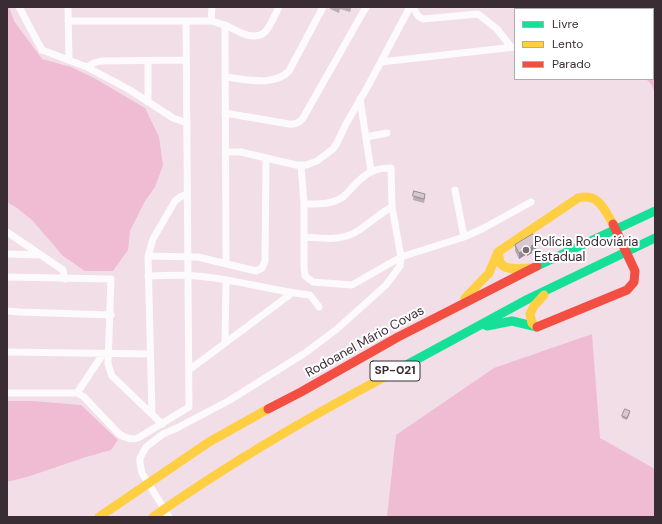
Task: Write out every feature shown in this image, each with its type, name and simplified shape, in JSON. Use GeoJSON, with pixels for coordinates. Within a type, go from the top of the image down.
{"type":"FeatureCollection","features":[{"type":"Feature","properties":{"kind":"highway"},"geometry":{"type":"LineString","coordinates":[[456,306],[489,273],[498,252],[582,196],[595,198],[603,207],[632,263],[635,272],[633,285],[620,293],[537,327],[509,321],[468,331]]}},
{"type":"Feature","properties":{"kind":"highway","name":"Rodoanel Mário Covas"},"geometry":{"type":"LineString","coordinates":[[99,517],[209,442],[254,416],[301,392],[456,306],[655,211]]}},
{"type":"Feature","properties":{"kind":"highway","name":"SP-021"},"geometry":{"type":"LineString","coordinates":[[153,517],[178,499],[252,452],[468,331],[552,287],[655,238]]}},
{"type":"Feature","properties":{"kind":"highway"},"geometry":{"type":"LineString","coordinates":[[498,252],[500,262],[504,266],[510,268],[533,268]]}},
{"type":"Feature","properties":{"kind":"highway"},"geometry":{"type":"LineString","coordinates":[[537,327],[530,319],[530,312],[552,287]]}},
{"type":"Feature","properties":{"kind":"street"},"geometry":{"type":"LineString","coordinates":[[19,7],[42,50],[87,67],[116,82],[173,118],[187,123]]}},
{"type":"Feature","properties":{"kind":"street"},"geometry":{"type":"LineString","coordinates":[[68,7],[69,60]]}},
{"type":"Feature","properties":{"kind":"street"},"geometry":{"type":"LineString","coordinates":[[212,7],[212,21]]}},
{"type":"Feature","properties":{"kind":"street"},"geometry":{"type":"LineString","coordinates":[[68,21],[212,21],[252,36],[266,31],[279,7]]}},
{"type":"Feature","properties":{"kind":"street"},"geometry":{"type":"LineString","coordinates":[[225,77],[269,81],[282,77],[289,71],[322,7]]}},
{"type":"Feature","properties":{"kind":"street"},"geometry":{"type":"LineString","coordinates":[[225,112],[289,124],[300,122],[366,7]]}},
{"type":"Feature","properties":{"kind":"street"},"geometry":{"type":"LineString","coordinates":[[225,152],[241,152],[301,165],[317,161],[333,149],[411,7],[418,16],[423,18],[478,14],[497,28],[513,47]]}},
{"type":"Feature","properties":{"kind":"street"},"geometry":{"type":"LineString","coordinates":[[7,393],[77,393],[84,397],[119,434],[126,438],[138,438],[189,407],[186,21]]}},
{"type":"Feature","properties":{"kind":"street"},"geometry":{"type":"LineString","coordinates":[[225,25],[226,264]]}},
{"type":"Feature","properties":{"kind":"street"},"geometry":{"type":"LineString","coordinates":[[381,62],[513,47]]}},
{"type":"Feature","properties":{"kind":"street"},"geometry":{"type":"LineString","coordinates":[[87,67],[101,61],[186,60]]}},
{"type":"Feature","properties":{"kind":"street"},"geometry":{"type":"LineString","coordinates":[[148,61],[148,102]]}},
{"type":"Feature","properties":{"kind":"street"},"geometry":{"type":"LineString","coordinates":[[360,99],[371,171]]}},
{"type":"Feature","properties":{"kind":"street"},"geometry":{"type":"LineString","coordinates":[[366,137],[387,133]]}},
{"type":"Feature","properties":{"kind":"street"},"geometry":{"type":"LineString","coordinates":[[148,256],[198,257],[256,271],[262,268],[265,261],[266,158]]}},
{"type":"Feature","properties":{"kind":"street"},"geometry":{"type":"LineString","coordinates":[[301,165],[304,204],[305,276],[313,282],[352,285],[401,257],[464,237],[482,229],[531,202]]}},
{"type":"Feature","properties":{"kind":"street"},"geometry":{"type":"LineString","coordinates":[[168,517],[142,473],[140,458],[146,447],[163,434],[230,400],[306,353],[337,329],[386,285],[400,266],[401,257],[392,207],[391,168],[382,167],[371,171],[364,176],[343,198],[328,204],[304,204]]}},
{"type":"Feature","properties":{"kind":"street"},"geometry":{"type":"LineString","coordinates":[[455,190],[464,237]]}},
{"type":"Feature","properties":{"kind":"street"},"geometry":{"type":"LineString","coordinates":[[152,414],[148,256],[152,239],[175,201],[187,194]]}},
{"type":"Feature","properties":{"kind":"street"},"geometry":{"type":"LineString","coordinates":[[304,237],[333,239],[349,236],[359,231],[387,209],[392,207]]}},
{"type":"Feature","properties":{"kind":"street"},"geometry":{"type":"LineString","coordinates":[[7,232],[63,270],[65,279]]}},
{"type":"Feature","properties":{"kind":"street"},"geometry":{"type":"LineString","coordinates":[[7,254],[41,255]]}},
{"type":"Feature","properties":{"kind":"street"},"geometry":{"type":"LineString","coordinates":[[148,276],[196,276],[310,295],[319,307]]}},
{"type":"Feature","properties":{"kind":"street"},"geometry":{"type":"LineString","coordinates":[[7,277],[112,279],[111,314],[106,354],[112,376],[162,424]]}},
{"type":"Feature","properties":{"kind":"street"},"geometry":{"type":"LineString","coordinates":[[225,343],[226,280]]}},
{"type":"Feature","properties":{"kind":"street"},"geometry":{"type":"LineString","coordinates":[[189,370],[292,293]]}},
{"type":"Feature","properties":{"kind":"street"},"geometry":{"type":"LineString","coordinates":[[7,311],[111,314]]}},
{"type":"Feature","properties":{"kind":"street"},"geometry":{"type":"LineString","coordinates":[[7,352],[150,354]]}},
{"type":"Feature","properties":{"kind":"street"},"geometry":{"type":"LineString","coordinates":[[77,393],[106,354]]}},
{"type":"Feature","properties":{"kind":"shaded area"},"geometry":{"type":"Polygon","coordinates":[[[7,7],[9,7],[14,21],[42,59],[71,67],[94,78],[145,108],[159,137],[163,165],[155,187],[145,201],[130,231],[128,250],[113,271],[85,271],[63,256],[32,220],[7,202],[7,7]]]}},
{"type":"Feature","properties":{"kind":"shaded area"},"geometry":{"type":"Polygon","coordinates":[[[654,48],[655,93],[651,84],[647,80],[654,80],[654,48]]]}},
{"type":"Feature","properties":{"kind":"shaded area"},"geometry":{"type":"Polygon","coordinates":[[[592,334],[600,438],[655,469],[655,517],[387,517],[396,435],[494,368],[592,334]]]}},
{"type":"Feature","properties":{"kind":"shaded area"},"geometry":{"type":"Polygon","coordinates":[[[7,401],[33,401],[81,405],[118,440],[111,450],[7,482],[7,401]]]}},
{"type":"Feature","properties":{"kind":"building"},"geometry":{"type":"Polygon","coordinates":[[[654,10],[655,11],[654,26],[654,10]]]}},
{"type":"Feature","properties":{"kind":"building"},"geometry":{"type":"Polygon","coordinates":[[[414,191],[425,194],[424,199],[413,196],[414,191]]]}},
{"type":"Feature","properties":{"kind":"building"},"geometry":{"type":"Polygon","coordinates":[[[533,234],[537,242],[531,246],[532,247],[519,253],[515,245],[533,234]]]}},
{"type":"Feature","properties":{"kind":"building"},"geometry":{"type":"Polygon","coordinates":[[[625,409],[630,411],[627,418],[622,416],[625,409]]]}},
{"type":"Feature","properties":{"kind":"traffic: fast"},"geometry":{"type":"LineString","coordinates":[[537,266],[655,211]]}},
{"type":"Feature","properties":{"kind":"traffic: fast"},"geometry":{"type":"LineString","coordinates":[[388,375],[528,299],[655,238]]}},
{"type":"Feature","properties":{"kind":"traffic: fast"},"geometry":{"type":"LineString","coordinates":[[487,326],[512,321],[537,327]]}},
{"type":"Feature","properties":{"kind":"traffic: slow"},"geometry":{"type":"LineString","coordinates":[[465,298],[489,273],[498,252],[578,198],[585,197],[596,200],[604,208],[613,224]]}},
{"type":"Feature","properties":{"kind":"traffic: slow"},"geometry":{"type":"LineString","coordinates":[[498,252],[500,262],[505,267],[514,269],[531,268]]}},
{"type":"Feature","properties":{"kind":"traffic: slow"},"geometry":{"type":"LineString","coordinates":[[537,327],[532,323],[530,314],[534,306],[544,295]]}},
{"type":"Feature","properties":{"kind":"traffic: slow"},"geometry":{"type":"LineString","coordinates":[[153,517],[210,478],[268,442],[388,375]]}},
{"type":"Feature","properties":{"kind":"traffic: slow"},"geometry":{"type":"LineString","coordinates":[[99,517],[209,442],[268,409]]}},
{"type":"Feature","properties":{"kind":"traffic: jam"},"geometry":{"type":"LineString","coordinates":[[537,327],[627,290],[634,282],[635,271],[613,224]]}},
{"type":"Feature","properties":{"kind":"traffic: jam"},"geometry":{"type":"LineString","coordinates":[[268,409],[398,337],[537,266]]}},
{"type":"Feature","properties":{"kind":"place","name":"Polícia Rodoviária Estadual"},"geometry":{"type":"Point","coordinates":[526,250]}}]}
